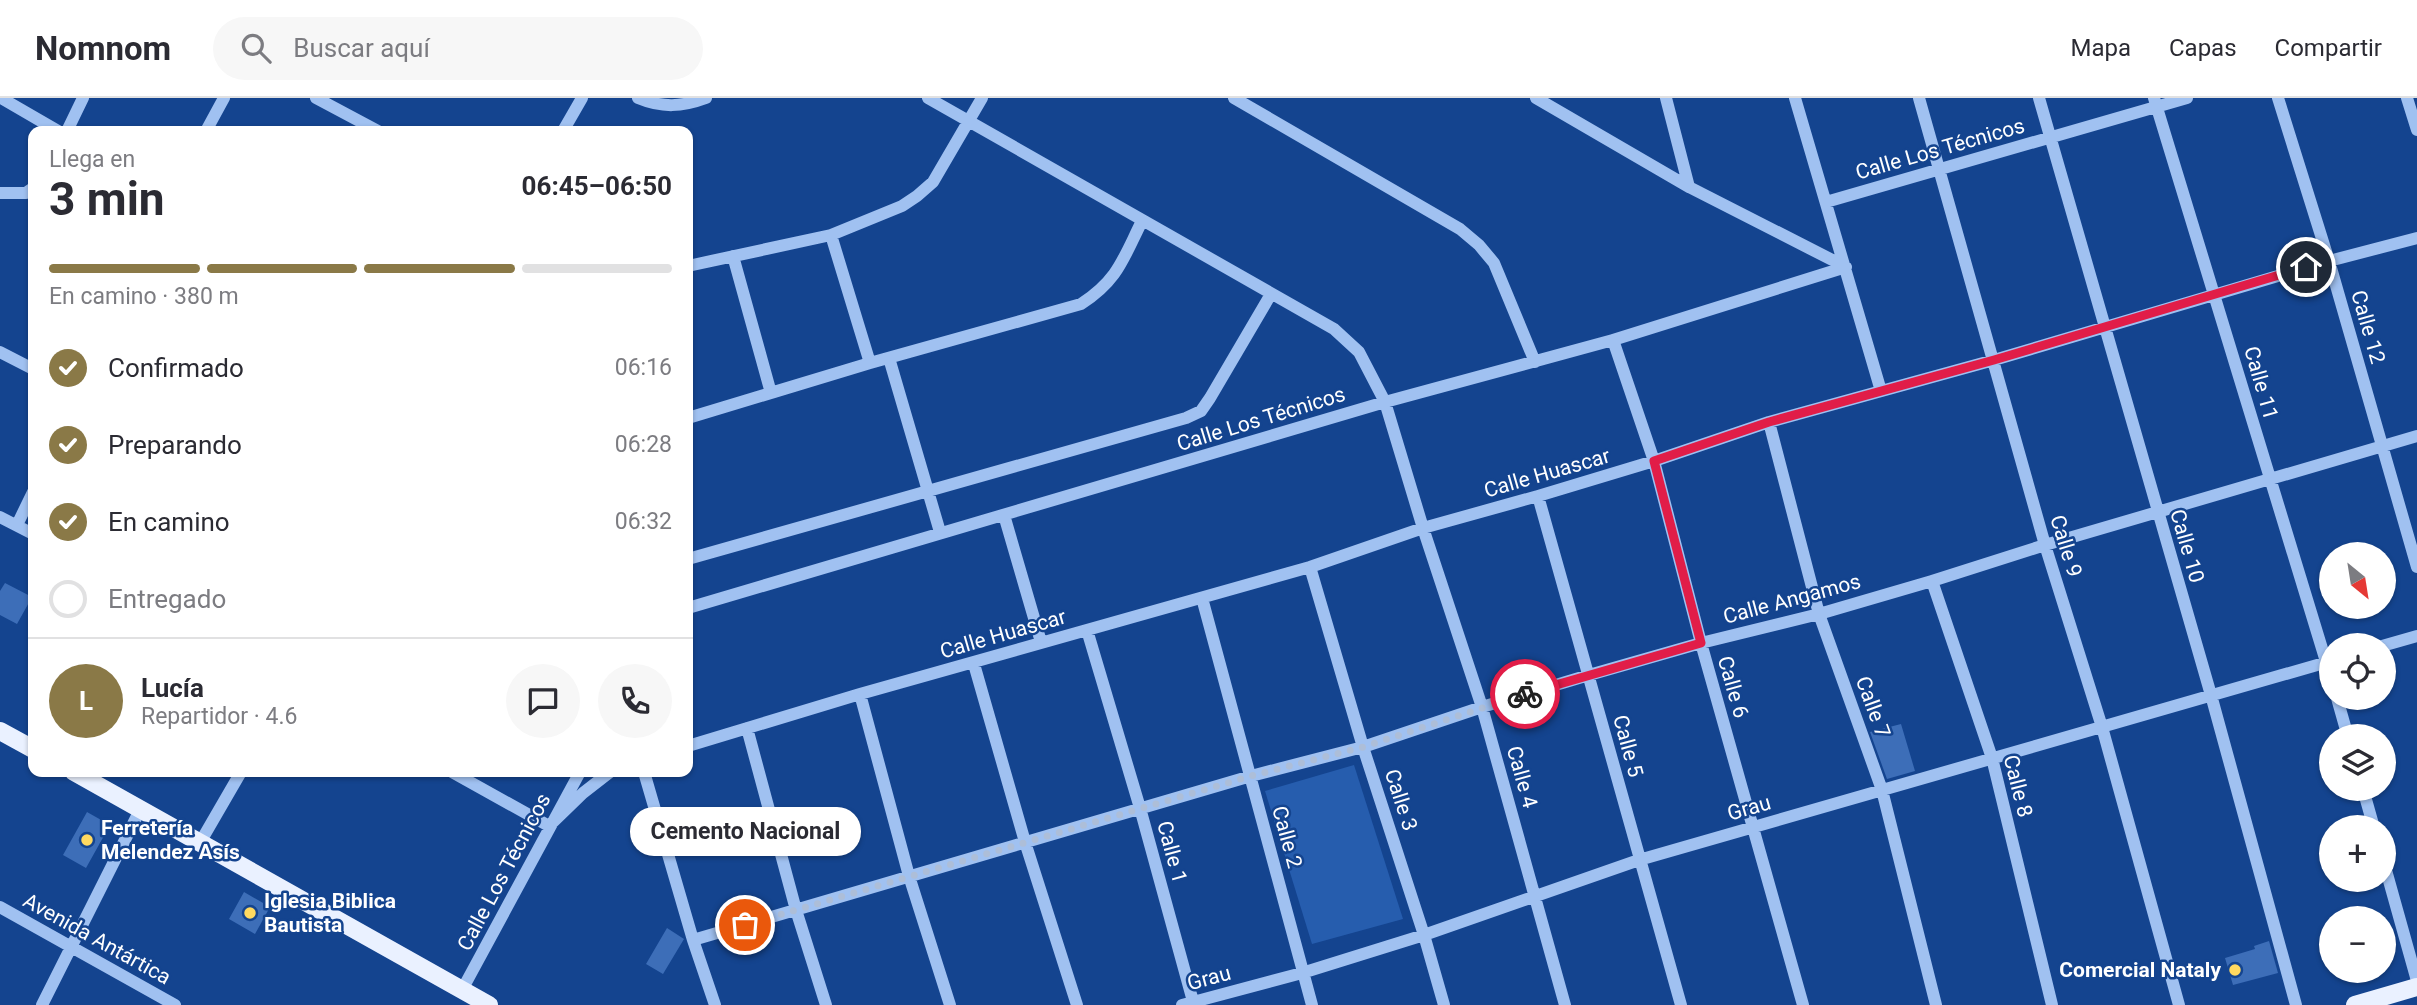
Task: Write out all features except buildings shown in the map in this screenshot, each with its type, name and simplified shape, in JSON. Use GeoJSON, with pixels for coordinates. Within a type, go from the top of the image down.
{"type":"FeatureCollection","features":[{"type":"Feature","properties":{"kind":"main road"},"geometry":{"type":"LineString","coordinates":[[0,731],[28,746]]}},
{"type":"Feature","properties":{"kind":"main road"},"geometry":{"type":"LineString","coordinates":[[83,777],[201,841],[483,1004]]}},
{"type":"Feature","properties":{"kind":"main road"},"geometry":{"type":"LineString","coordinates":[[2355,1005],[2417,987]]}},
{"type":"Feature","properties":{"kind":"street"},"geometry":{"type":"LineString","coordinates":[[1,98],[49,126]]}},
{"type":"Feature","properties":{"kind":"street"},"geometry":{"type":"LineString","coordinates":[[69,126],[83,98]]}},
{"type":"Feature","properties":{"kind":"street"},"geometry":{"type":"LineString","coordinates":[[209,126],[224,98]]}},
{"type":"Feature","properties":{"kind":"street"},"geometry":{"type":"LineString","coordinates":[[316,98],[369,126]]}},
{"type":"Feature","properties":{"kind":"street"},"geometry":{"type":"LineString","coordinates":[[566,126],[582,98]]}},
{"type":"Feature","properties":{"kind":"street"},"geometry":{"type":"LineString","coordinates":[[638,98],[668,107],[689,105],[706,98]]}},
{"type":"Feature","properties":{"kind":"street","name":"Calle 4"},"geometry":{"type":"LineString","coordinates":[[928,98],[1334,329],[1359,352],[1385,402],[1482,707],[1565,1005]]}},
{"type":"Feature","properties":{"kind":"street"},"geometry":{"type":"LineString","coordinates":[[693,265],[831,235],[902,206],[933,182],[982,98]]}},
{"type":"Feature","properties":{"kind":"street"},"geometry":{"type":"LineString","coordinates":[[1234,98],[1461,229],[1494,263],[1535,362]]}},
{"type":"Feature","properties":{"kind":"street"},"geometry":{"type":"LineString","coordinates":[[1536,98],[1689,187],[1846,267]]}},
{"type":"Feature","properties":{"kind":"street"},"geometry":{"type":"LineString","coordinates":[[1666,98],[1689,187]]}},
{"type":"Feature","properties":{"kind":"street"},"geometry":{"type":"LineString","coordinates":[[1795,98],[1881,391]]}},
{"type":"Feature","properties":{"kind":"street","name":"Calle 9"},"geometry":{"type":"LineString","coordinates":[[1919,98],[2045,545],[2102,727],[2179,1005]]}},
{"type":"Feature","properties":{"kind":"street","name":"Calle 10"},"geometry":{"type":"LineString","coordinates":[[2039,98],[2211,695],[2296,1005]]}},
{"type":"Feature","properties":{"kind":"street","name":"Calle Los Técnicos"},"geometry":{"type":"LineString","coordinates":[[1826,202],[2050,137],[2155,102],[2187,98]]}},
{"type":"Feature","properties":{"kind":"street","name":"Calle 12"},"geometry":{"type":"LineString","coordinates":[[2278,98],[2329,261],[2417,567]]}},
{"type":"Feature","properties":{"kind":"street"},"geometry":{"type":"LineString","coordinates":[[2407,98],[2417,130]]}},
{"type":"Feature","properties":{"kind":"street","name":"Calle 11"},"geometry":{"type":"LineString","coordinates":[[2155,102],[2216,294],[2268,478],[2320,633]]}},
{"type":"Feature","properties":{"kind":"street"},"geometry":{"type":"LineString","coordinates":[[0,193],[28,193]]}},
{"type":"Feature","properties":{"kind":"street"},"geometry":{"type":"LineString","coordinates":[[693,416],[1081,304],[1101,291],[1114,276],[1142,221]]}},
{"type":"Feature","properties":{"kind":"street"},"geometry":{"type":"LineString","coordinates":[[831,235],[870,363]]}},
{"type":"Feature","properties":{"kind":"street","name":"Calle Huascar"},"geometry":{"type":"LineString","coordinates":[[693,744],[860,694],[975,664],[1041,642],[1310,567],[1423,527],[1654,461],[1769,422],[2417,238]]}},
{"type":"Feature","properties":{"kind":"street"},"geometry":{"type":"LineString","coordinates":[[733,256],[771,393]]}},
{"type":"Feature","properties":{"kind":"street","name":"Calle Los Técnicos"},"geometry":{"type":"LineString","coordinates":[[693,606],[1385,402],[1613,340],[1846,267]]}},
{"type":"Feature","properties":{"kind":"street"},"geometry":{"type":"LineString","coordinates":[[693,558],[1186,418],[1200,411],[1271,294]]}},
{"type":"Feature","properties":{"kind":"street","name":"Calle 6"},"geometry":{"type":"LineString","coordinates":[[1613,340],[1654,461],[1701,643],[1803,1005]]}},
{"type":"Feature","properties":{"kind":"street"},"geometry":{"type":"LineString","coordinates":[[0,352],[28,366]]}},
{"type":"Feature","properties":{"kind":"street"},"geometry":{"type":"LineString","coordinates":[[889,358],[940,532]]}},
{"type":"Feature","properties":{"kind":"street","name":"Calle 7"},"geometry":{"type":"LineString","coordinates":[[1769,422],[1819,614],[1882,790],[1936,1005]]}},
{"type":"Feature","properties":{"kind":"street","name":"Calle Angamos"},"geometry":{"type":"LineString","coordinates":[[693,940],[1251,776],[1363,747],[1589,675],[1932,581],[2268,478],[2417,436]]}},
{"type":"Feature","properties":{"kind":"street","name":"Calle 5"},"geometry":{"type":"LineString","coordinates":[[1538,496],[1681,1005]]}},
{"type":"Feature","properties":{"kind":"street"},"geometry":{"type":"LineString","coordinates":[[17,524],[28,502]]}},
{"type":"Feature","properties":{"kind":"street"},"geometry":{"type":"LineString","coordinates":[[1004,516],[1041,642]]}},
{"type":"Feature","properties":{"kind":"street"},"geometry":{"type":"LineString","coordinates":[[0,517],[28,531]]}},
{"type":"Feature","properties":{"kind":"street","name":"Calle 3"},"geometry":{"type":"LineString","coordinates":[[1310,567],[1444,1005]]}},
{"type":"Feature","properties":{"kind":"street","name":"Calle 8"},"geometry":{"type":"LineString","coordinates":[[1932,581],[1992,758],[2052,1005]]}},
{"type":"Feature","properties":{"kind":"street","name":"Calle 2"},"geometry":{"type":"LineString","coordinates":[[1202,597],[1312,1005]]}},
{"type":"Feature","properties":{"kind":"street","name":"Calle 1"},"geometry":{"type":"LineString","coordinates":[[1087,630],[1140,808],[1190,1004]]}},
{"type":"Feature","properties":{"kind":"street"},"geometry":{"type":"LineString","coordinates":[[2396,642],[2417,636]]}},
{"type":"Feature","properties":{"kind":"street"},"geometry":{"type":"LineString","coordinates":[[975,664],[1025,842],[1077,1005]]}},
{"type":"Feature","properties":{"kind":"street","name":"Grau"},"geometry":{"type":"LineString","coordinates":[[1190,1004],[1424,935],[1639,860],[2319,664]]}},
{"type":"Feature","properties":{"kind":"street"},"geometry":{"type":"LineString","coordinates":[[860,694],[909,876],[950,1005]]}},
{"type":"Feature","properties":{"kind":"street"},"geometry":{"type":"LineString","coordinates":[[747,728],[796,910],[826,1005]]}},
{"type":"Feature","properties":{"kind":"street"},"geometry":{"type":"LineString","coordinates":[[201,841],[238,777]]}},
{"type":"Feature","properties":{"kind":"street"},"geometry":{"type":"LineString","coordinates":[[461,777],[549,826],[604,777]]}},
{"type":"Feature","properties":{"kind":"street","name":"Calle Los Técnicos"},"geometry":{"type":"LineString","coordinates":[[462,990],[577,777]]}},
{"type":"Feature","properties":{"kind":"street"},"geometry":{"type":"LineString","coordinates":[[645,777],[715,1005]]}},
{"type":"Feature","properties":{"kind":"street"},"geometry":{"type":"LineString","coordinates":[[42,1005],[141,808]]}},
{"type":"Feature","properties":{"kind":"street"},"geometry":{"type":"LineString","coordinates":[[2392,892],[2417,981]]}},
{"type":"Feature","properties":{"kind":"street","name":"Avenida Antártica"},"geometry":{"type":"LineString","coordinates":[[0,908],[175,1005]]}},
{"type":"Feature","properties":{"kind":"shaded area"},"geometry":{"type":"Polygon","coordinates":[[[1354,765],[1403,919],[1312,944],[1265,791],[1354,765]]]}},
{"type":"Feature","properties":{"kind":"way so far"},"geometry":{"type":"LineString","coordinates":[[745,925],[1251,776],[1363,747],[1525,694]]}},
{"type":"Feature","properties":{"kind":"place","name":"Ferretería Melendez Asís"},"geometry":{"type":"Point","coordinates":[87,840]}},
{"type":"Feature","properties":{"kind":"place","name":"Iglesia Biblica Bautista"},"geometry":{"type":"Point","coordinates":[250,913]}},
{"type":"Feature","properties":{"kind":"place","name":"Cemento Nacional"},"geometry":{"type":"Point","coordinates":[745,925]}},
{"type":"Feature","properties":{"kind":"place","name":"Comercial Nataly"},"geometry":{"type":"Point","coordinates":[2235,970]}},
{"type":"Feature","properties":{"kind":"route"},"geometry":{"type":"LineString","coordinates":[[1525,694],[1701,643],[1654,461],[1769,422],[1994,360],[2306,267]]}}]}
